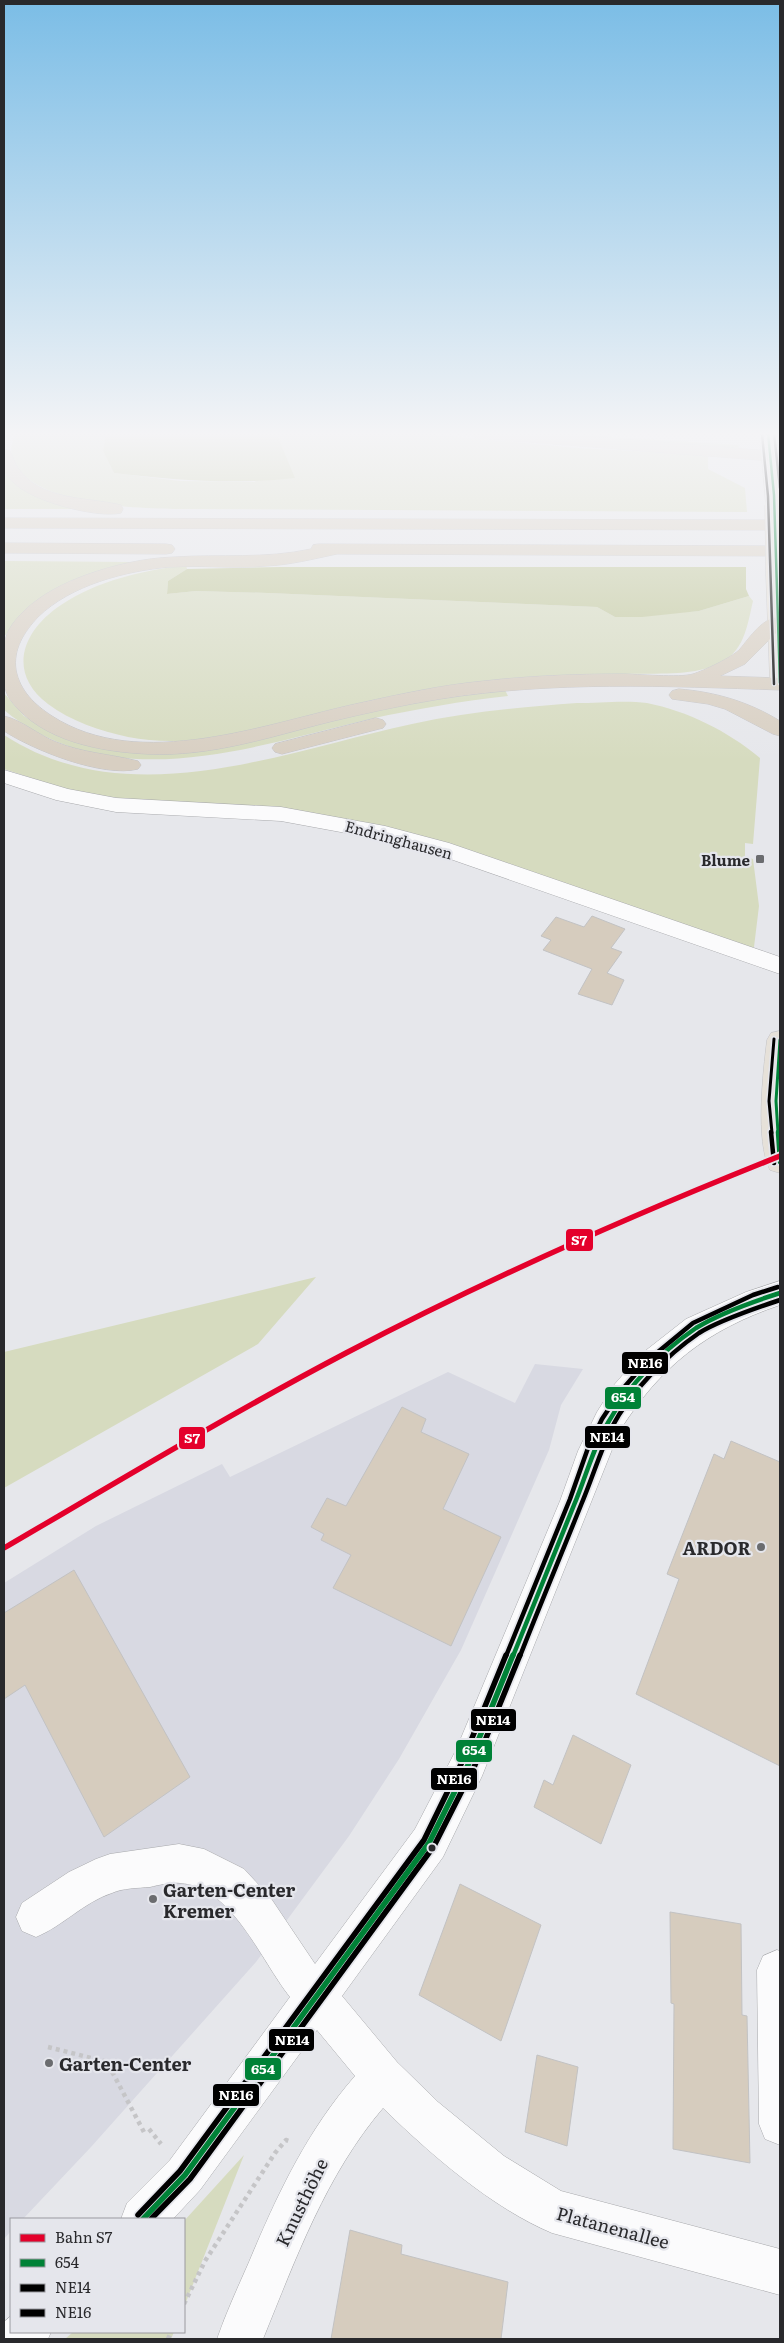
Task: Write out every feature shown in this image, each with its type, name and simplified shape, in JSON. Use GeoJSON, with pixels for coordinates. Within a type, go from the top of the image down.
{"type":"FeatureCollection","features":[{"type":"Feature","properties":{"kind":"highway"},"geometry":{"type":"LineString","coordinates":[[4,548],[780,551]]}},
{"type":"Feature","properties":{"kind":"highway"},"geometry":{"type":"LineString","coordinates":[[337,549],[276,560],[151,564],[120,570],[77,585],[46,602],[19,627],[5,659],[10,684],[17,697],[30,709],[42,718],[70,733],[106,743],[172,748],[238,739],[383,703],[486,686],[526,682],[585,679],[692,688],[720,694],[780,697]]}},
{"type":"Feature","properties":{"kind":"highway"},"geometry":{"type":"LineString","coordinates":[[692,688],[738,660],[776,622]]}},
{"type":"Feature","properties":{"kind":"highway"},"geometry":{"type":"LineString","coordinates":[[4,722],[34,740],[60,752],[115,764],[166,766],[229,759],[410,717],[467,707],[587,695],[780,680]]}},
{"type":"Feature","properties":{"kind":"highway"},"geometry":{"type":"LineString","coordinates":[[692,688],[742,707],[780,730]]}},
{"type":"Feature","properties":{"kind":"main road"},"geometry":{"type":"LineString","coordinates":[[775,542],[776,622],[780,680]]}},
{"type":"Feature","properties":{"kind":"main road"},"geometry":{"type":"LineString","coordinates":[[780,1040],[775,1121],[780,1162]]}},
{"type":"Feature","properties":{"kind":"street","name":"Endringhausen"},"geometry":{"type":"LineString","coordinates":[[4,776],[64,795],[116,805],[281,814],[385,833],[441,848],[780,966]]}},
{"type":"Feature","properties":{"kind":"street"},"geometry":{"type":"LineString","coordinates":[[144,2218],[185,2175],[430,1843],[469,1763],[576,1501],[594,1451],[608,1422],[626,1395],[651,1364],[697,1328],[756,1301],[780,1294]]}},
{"type":"Feature","properties":{"kind":"street","name":"Platanenallee"},"geometry":{"type":"LineString","coordinates":[[36,1917],[83,1886],[110,1874],[179,1863],[204,1868],[230,1883],[256,1910],[292,1966],[382,2077],[423,2117],[489,2171],[552,2211],[780,2272]]}},
{"type":"Feature","properties":{"kind":"street"},"geometry":{"type":"LineString","coordinates":[[780,1971],[776,1970],[780,2124]]}},
{"type":"Feature","properties":{"kind":"street","name":"Knusthöhe"},"geometry":{"type":"LineString","coordinates":[[240,2339],[288,2222],[324,2155],[335,2135],[382,2077]]}},
{"type":"Feature","properties":{"kind":"path"},"geometry":{"type":"LineString","coordinates":[[48,2047],[108,2062],[145,2134]]}},
{"type":"Feature","properties":{"kind":"path"},"geometry":{"type":"LineString","coordinates":[[185,2302],[205,2261],[275,2153],[286,2140],[293,2143]]}},
{"type":"Feature","properties":{"kind":"shaded area","name":"Garten-Center Kremer"},"geometry":{"type":"Polygon","coordinates":[[[535,1364],[583,1369],[561,1405],[549,1450],[461,1650],[399,1759],[349,1836],[256,1962],[91,2147],[24,2218],[10,2218],[10,2232],[4,2239],[4,1583],[96,1526],[222,1464],[230,1477],[448,1372],[515,1403],[535,1364]]]}},
{"type":"Feature","properties":{"kind":"green space"},"geometry":{"type":"Polygon","coordinates":[[[4,561],[135,562],[23,613],[4,637],[4,561]]]}},
{"type":"Feature","properties":{"kind":"green space"},"geometry":{"type":"Polygon","coordinates":[[[186,565],[187,569],[168,581],[167,594],[196,591],[268,593],[597,607],[615,617],[699,611],[749,596],[753,601],[746,630],[739,646],[726,660],[706,669],[672,673],[528,677],[470,683],[382,698],[234,734],[208,738],[181,741],[118,735],[86,725],[66,715],[48,704],[35,692],[27,679],[24,652],[29,639],[48,615],[75,596],[105,583],[153,570],[186,565]]]}},
{"type":"Feature","properties":{"kind":"green space"},"geometry":{"type":"Polygon","coordinates":[[[281,567],[746,567],[746,589],[749,596],[699,611],[642,617],[615,617],[597,607],[268,593],[196,591],[167,594],[168,581],[187,569],[281,567]]]}},
{"type":"Feature","properties":{"kind":"green space"},"geometry":{"type":"Polygon","coordinates":[[[505,690],[508,696],[404,712],[230,752],[183,758],[136,759],[90,752],[46,737],[4,710],[4,693],[24,716],[51,732],[171,754],[223,748],[369,712],[429,700],[505,690]]]}},
{"type":"Feature","properties":{"kind":"green space"},"geometry":{"type":"Polygon","coordinates":[[[577,703],[647,703],[677,711],[721,731],[760,758],[753,844],[745,843],[745,857],[753,859],[759,906],[754,947],[751,948],[435,840],[103,796],[68,790],[4,769],[4,735],[52,759],[102,771],[153,774],[206,770],[258,761],[453,716],[577,703]]]}},
{"type":"Feature","properties":{"kind":"green space"},"geometry":{"type":"Polygon","coordinates":[[[316,1277],[258,1344],[4,1488],[4,1352],[316,1277]]]}},
{"type":"Feature","properties":{"kind":"green space"},"geometry":{"type":"Polygon","coordinates":[[[244,2155],[185,2304],[185,2220],[244,2155]]]}},
{"type":"Feature","properties":{"kind":"green space"},"geometry":{"type":"Polygon","coordinates":[[[72,2333],[174,2333],[171,2339],[65,2339],[72,2333]]]}},
{"type":"Feature","properties":{"kind":"building"},"geometry":{"type":"Polygon","coordinates":[[[592,916],[625,929],[611,948],[622,952],[607,973],[624,980],[612,1005],[578,994],[592,969],[543,950],[551,940],[541,936],[556,917],[584,927],[592,916]]]}},
{"type":"Feature","properties":{"kind":"building"},"geometry":{"type":"Polygon","coordinates":[[[402,1407],[426,1419],[421,1432],[469,1454],[443,1509],[501,1537],[451,1646],[333,1588],[351,1555],[321,1540],[324,1534],[311,1527],[327,1498],[346,1506],[402,1407]]]}},
{"type":"Feature","properties":{"kind":"building"},"geometry":{"type":"Polygon","coordinates":[[[731,1441],[780,1462],[780,1766],[636,1694],[679,1579],[667,1574],[714,1454],[724,1459],[731,1441]]]}},
{"type":"Feature","properties":{"kind":"building"},"geometry":{"type":"Polygon","coordinates":[[[74,1570],[190,1777],[104,1837],[25,1685],[4,1699],[4,1613],[74,1570]]]}},
{"type":"Feature","properties":{"kind":"building"},"geometry":{"type":"Polygon","coordinates":[[[573,1735],[631,1765],[601,1844],[534,1807],[544,1780],[553,1785],[573,1735]]]}},
{"type":"Feature","properties":{"kind":"building"},"geometry":{"type":"Polygon","coordinates":[[[460,1884],[541,1925],[501,2041],[419,1995],[460,1884]]]}},
{"type":"Feature","properties":{"kind":"building"},"geometry":{"type":"Polygon","coordinates":[[[670,1912],[741,1924],[742,2015],[747,2016],[750,2163],[673,2149],[674,2004],[671,2003],[670,1912]]]}},
{"type":"Feature","properties":{"kind":"building"},"geometry":{"type":"Polygon","coordinates":[[[537,2055],[578,2067],[567,2146],[525,2132],[537,2055]]]}},
{"type":"Feature","properties":{"kind":"building"},"geometry":{"type":"Polygon","coordinates":[[[350,2230],[402,2245],[401,2254],[508,2282],[501,2339],[331,2339],[350,2230]]]}},
{"type":"Feature","properties":{"kind":"rail line","name":"S7"},"geometry":{"type":"LineString","coordinates":[[4,1548],[260,1400],[346,1353],[452,1299],[615,1224],[780,1156]]}},
{"type":"Feature","properties":{"kind":"transit line","name":"NE14"},"geometry":{"type":"LineString","coordinates":[[769,542],[774,684]]}},
{"type":"Feature","properties":{"kind":"transit line","name":"654"},"geometry":{"type":"LineString","coordinates":[[775,542],[780,683]]}},
{"type":"Feature","properties":{"kind":"transit line","name":"NE14"},"geometry":{"type":"LineString","coordinates":[[774,1039],[769,1101],[774,1163]]}},
{"type":"Feature","properties":{"kind":"transit line","name":"654"},"geometry":{"type":"LineString","coordinates":[[780,1040],[776,1101],[780,1162]]}},
{"type":"Feature","properties":{"kind":"transit line","name":"NE16"},"geometry":{"type":"LineString","coordinates":[[138,2215],[180,2171],[424,1840],[463,1760],[570,1499],[588,1448],[602,1419],[620,1392],[647,1361],[693,1323],[753,1295],[778,1287]]}},
{"type":"Feature","properties":{"kind":"transit line","name":"654"},"geometry":{"type":"LineString","coordinates":[[144,2218],[185,2175],[429,1843],[469,1763],[576,1501],[594,1451],[608,1422],[625,1395],[651,1365],[697,1328],[756,1301],[780,1293]]}},
{"type":"Feature","properties":{"kind":"transit line","name":"NE14"},"geometry":{"type":"LineString","coordinates":[[152,2218],[190,2179],[434,1846],[475,1765],[582,1503],[600,1453],[613,1425],[630,1399],[655,1370],[700,1333],[758,1307],[780,1300]]}},
{"type":"Feature","properties":{"kind":"place","name":"Blume"},"geometry":{"type":"Point","coordinates":[760,859]}},
{"type":"Feature","properties":{"kind":"place","name":"ARDOR"},"geometry":{"type":"Point","coordinates":[761,1547]}},
{"type":"Feature","properties":{"kind":"place","name":"Garten-Center Kremer"},"geometry":{"type":"Point","coordinates":[153,1899]}},
{"type":"Feature","properties":{"kind":"place","name":"Garten-Center"},"geometry":{"type":"Point","coordinates":[49,2063]}}]}
